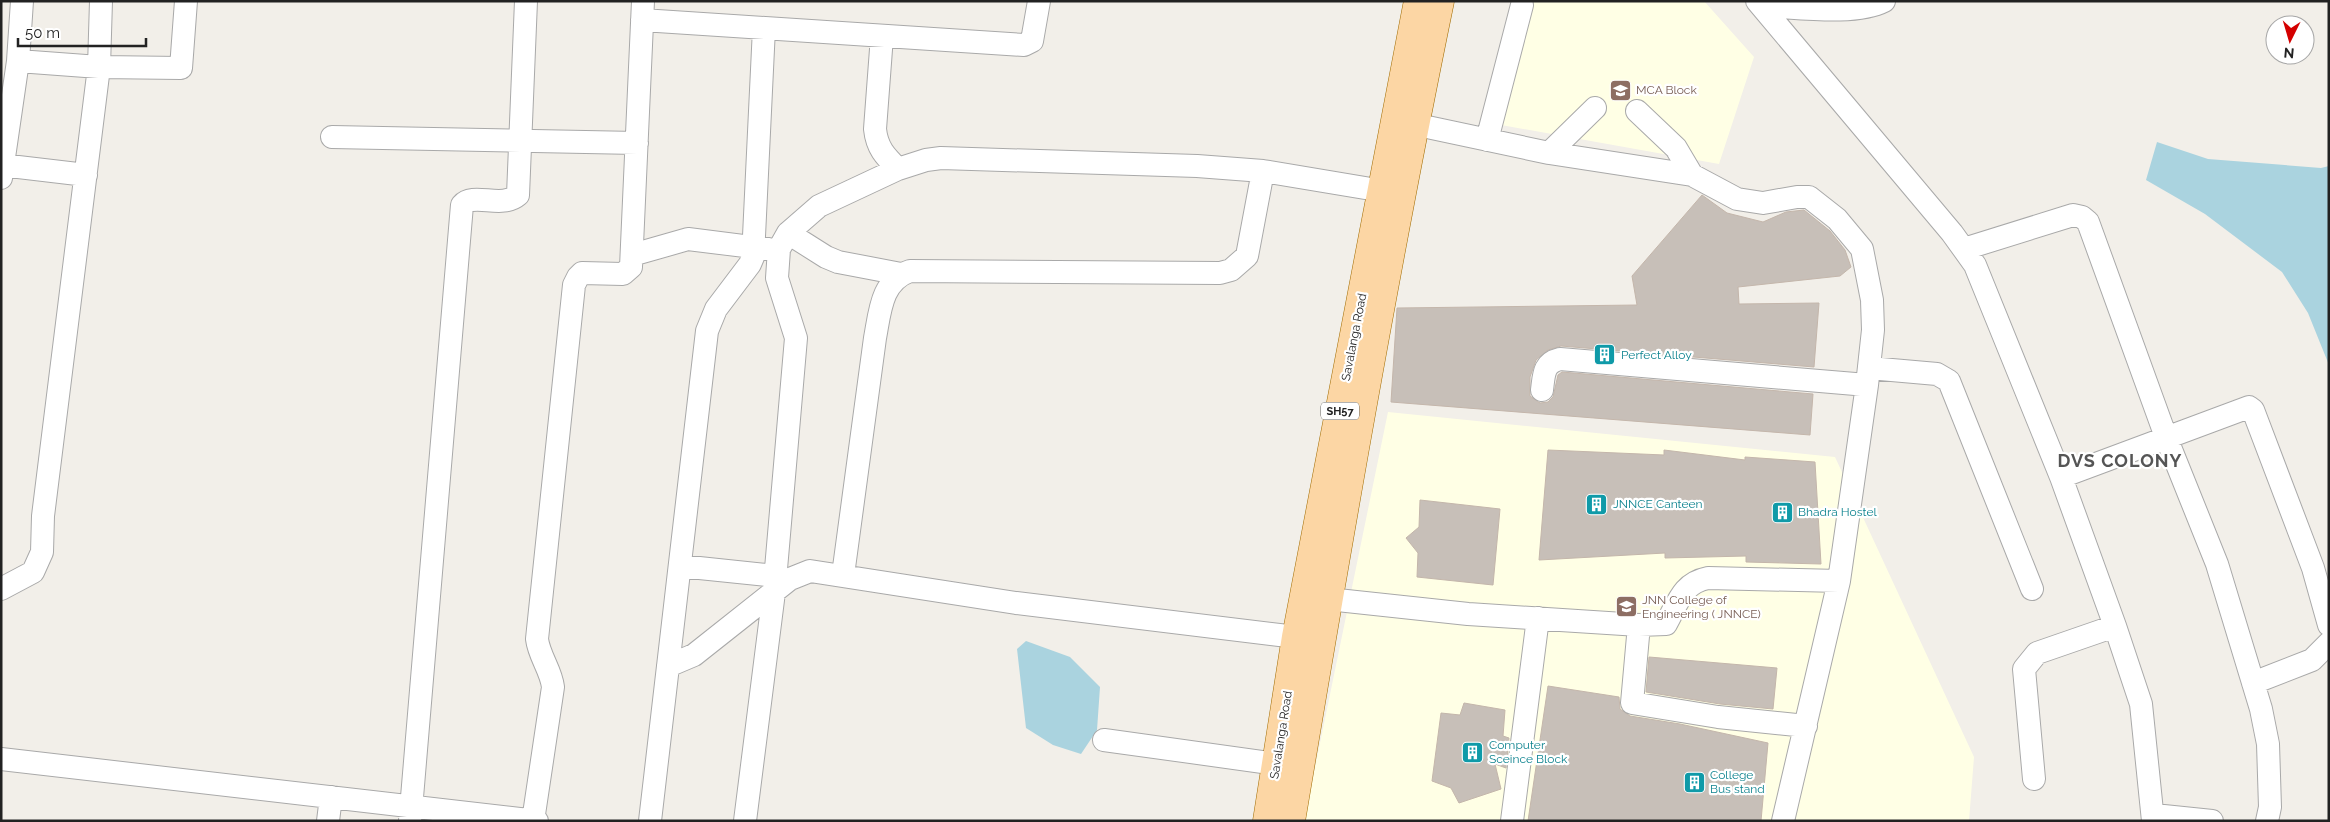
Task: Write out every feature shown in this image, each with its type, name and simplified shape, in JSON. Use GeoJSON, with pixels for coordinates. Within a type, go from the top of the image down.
{"type":"FeatureCollection","features":[{"type":"Feature","properties":{"kind":"main road","name":"Savalanga Road"},"geometry":{"type":"LineString","coordinates":[[1277,820],[1328,599],[1405,123],[1418,1]]}},
{"type":"Feature","properties":{"kind":"main road","name":"Savalanga Road"},"geometry":{"type":"LineString","coordinates":[[1277,820],[1277,764],[1296,636],[1383,191],[1405,123],[1440,1]]}},
{"type":"Feature","properties":{"kind":"street"},"geometry":{"type":"LineString","coordinates":[[22,1],[18,61],[2,169],[86,175]]}},
{"type":"Feature","properties":{"kind":"street"},"geometry":{"type":"LineString","coordinates":[[1,589],[33,572],[42,552],[44,516],[100,67],[101,1]]}},
{"type":"Feature","properties":{"kind":"street"},"geometry":{"type":"LineString","coordinates":[[18,61],[100,67],[181,68],[186,1]]}},
{"type":"Feature","properties":{"kind":"street"},"geometry":{"type":"LineString","coordinates":[[411,813],[462,205],[470,200],[507,202],[518,195],[526,1]]}},
{"type":"Feature","properties":{"kind":"street"},"geometry":{"type":"LineString","coordinates":[[533,821],[553,687],[537,639],[574,285],[578,276],[582,273],[623,274],[628,272],[631,267],[643,11],[764,28],[1029,44],[1032,41],[1039,1]]}},
{"type":"Feature","properties":{"kind":"street"},"geometry":{"type":"LineString","coordinates":[[1759,4],[1855,9],[1873,7],[1884,1]]}},
{"type":"Feature","properties":{"kind":"street"},"geometry":{"type":"LineString","coordinates":[[1759,4],[1964,249],[1975,265],[2061,476],[2141,704],[2154,818],[2212,821]]}},
{"type":"Feature","properties":{"kind":"street"},"geometry":{"type":"LineString","coordinates":[[1487,140],[1522,5]]}},
{"type":"Feature","properties":{"kind":"street"},"geometry":{"type":"LineString","coordinates":[[650,821],[707,331],[716,309],[750,264],[754,248],[764,28]]}},
{"type":"Feature","properties":{"kind":"street"},"geometry":{"type":"LineString","coordinates":[[882,36],[875,130],[876,142],[881,153],[898,169]]}},
{"type":"Feature","properties":{"kind":"street"},"geometry":{"type":"LineString","coordinates":[[1549,153],[1595,108]]}},
{"type":"Feature","properties":{"kind":"street"},"geometry":{"type":"LineString","coordinates":[[1637,111],[1676,148],[1692,175]]}},
{"type":"Feature","properties":{"kind":"street"},"geometry":{"type":"LineString","coordinates":[[1405,123],[1549,153],[1692,175],[1737,199],[1763,203],[1797,197],[1809,197],[1837,219],[1862,249],[1872,300],[1873,330],[1868,376],[1839,581],[1783,821]]}},
{"type":"Feature","properties":{"kind":"street"},"geometry":{"type":"LineString","coordinates":[[332,136],[637,143]]}},
{"type":"Feature","properties":{"kind":"street"},"geometry":{"type":"LineString","coordinates":[[632,254],[688,239],[754,248],[783,241],[819,206],[898,169],[926,160],[940,158],[1263,171],[1383,191]]}},
{"type":"Feature","properties":{"kind":"street"},"geometry":{"type":"LineString","coordinates":[[843,575],[874,338],[886,289],[901,274],[910,271],[1220,273],[1231,270],[1247,256],[1263,171]]}},
{"type":"Feature","properties":{"kind":"street"},"geometry":{"type":"LineString","coordinates":[[1964,249],[2073,215],[2082,217],[2088,222],[2166,437],[2217,564],[2253,683],[2268,744],[2270,807],[2267,821]]}},
{"type":"Feature","properties":{"kind":"street"},"geometry":{"type":"LineString","coordinates":[[783,241],[838,262],[901,274]]}},
{"type":"Feature","properties":{"kind":"street"},"geometry":{"type":"LineString","coordinates":[[745,821],[775,584],[796,338],[776,278],[783,241]]}},
{"type":"Feature","properties":{"kind":"street"},"geometry":{"type":"LineString","coordinates":[[1542,390],[1546,367],[1552,361],[1560,359],[1868,376],[1937,374],[1949,381],[2032,589]]}},
{"type":"Feature","properties":{"kind":"street"},"geometry":{"type":"LineString","coordinates":[[2061,476],[2244,408],[2250,408],[2253,410],[2313,568],[2329,625]]}},
{"type":"Feature","properties":{"kind":"street"},"geometry":{"type":"LineString","coordinates":[[680,566],[775,584]]}},
{"type":"Feature","properties":{"kind":"street"},"geometry":{"type":"LineString","coordinates":[[668,666],[694,655],[775,584],[810,571],[1016,603],[1296,636]]}},
{"type":"Feature","properties":{"kind":"street"},"geometry":{"type":"LineString","coordinates":[[1328,599],[1468,614],[1639,625],[1666,624],[1684,591],[1694,581],[1708,578],[1839,581]]}},
{"type":"Feature","properties":{"kind":"street"},"geometry":{"type":"LineString","coordinates":[[1512,821],[1538,618]]}},
{"type":"Feature","properties":{"kind":"street"},"geometry":{"type":"LineString","coordinates":[[1639,625],[1632,703],[1718,717],[1806,726]]}},
{"type":"Feature","properties":{"kind":"street"},"geometry":{"type":"LineString","coordinates":[[2034,779],[2024,669],[2037,653],[2114,626]]}},
{"type":"Feature","properties":{"kind":"street"},"geometry":{"type":"LineString","coordinates":[[2253,683],[2312,660],[2329,643]]}},
{"type":"Feature","properties":{"kind":"street"},"geometry":{"type":"LineString","coordinates":[[1104,740],[1277,764]]}},
{"type":"Feature","properties":{"kind":"street"},"geometry":{"type":"LineString","coordinates":[[1,759],[331,797],[411,813],[537,821]]}},
{"type":"Feature","properties":{"kind":"street"},"geometry":{"type":"LineString","coordinates":[[328,821],[331,797]]}},
{"type":"Feature","properties":{"kind":"shaded area","name":"MCA Block"},"geometry":{"type":"Polygon","coordinates":[[[1518,1],[1704,1],[1754,57],[1719,164],[1490,123],[1518,1]]]}},
{"type":"Feature","properties":{"kind":"shaded area","name":"JNN College of Engineering ( JNNCE)"},"geometry":{"type":"Polygon","coordinates":[[[1388,412],[1835,457],[1974,757],[1969,821],[1304,821],[1388,412]]]}},
{"type":"Feature","properties":{"kind":"water"},"geometry":{"type":"Polygon","coordinates":[[[2157,142],[2208,159],[2321,168],[2329,166],[2329,365],[2308,313],[2282,272],[2205,214],[2146,180],[2157,142]]]}},
{"type":"Feature","properties":{"kind":"water"},"geometry":{"type":"Polygon","coordinates":[[[1026,641],[1070,657],[1100,687],[1097,730],[1081,754],[1053,745],[1026,728],[1017,649],[1026,641]]]}},
{"type":"Feature","properties":{"kind":"building","name":"Perfect Alloy"},"geometry":{"type":"Polygon","coordinates":[[[1702,195],[1727,213],[1763,222],[1786,212],[1804,210],[1830,231],[1845,250],[1851,267],[1840,276],[1738,287],[1739,304],[1819,303],[1814,367],[1561,346],[1548,350],[1536,360],[1530,377],[1530,396],[1540,403],[1548,402],[1553,397],[1558,375],[1562,372],[1813,394],[1810,435],[1391,402],[1397,308],[1637,305],[1632,276],[1702,195]]]}},
{"type":"Feature","properties":{"kind":"building"},"geometry":{"type":"Polygon","coordinates":[[[1548,450],[1664,455],[1664,450],[1745,460],[1745,457],[1815,462],[1821,564],[1746,562],[1746,556],[1665,558],[1665,553],[1539,560],[1548,450]]]}},
{"type":"Feature","properties":{"kind":"building"},"geometry":{"type":"Polygon","coordinates":[[[1420,500],[1500,509],[1493,585],[1417,577],[1418,553],[1406,538],[1419,527],[1420,500]]]}},
{"type":"Feature","properties":{"kind":"building"},"geometry":{"type":"Polygon","coordinates":[[[1649,657],[1777,668],[1773,709],[1720,704],[1646,692],[1649,657]]]}},
{"type":"Feature","properties":{"kind":"building"},"geometry":{"type":"Polygon","coordinates":[[[1548,686],[1619,697],[1620,709],[1630,716],[1680,724],[1768,743],[1761,821],[1528,821],[1548,686]]]}},
{"type":"Feature","properties":{"kind":"building","name":"Computer Sceince Block"},"geometry":{"type":"Polygon","coordinates":[[[1464,703],[1505,710],[1503,736],[1509,738],[1506,768],[1495,764],[1501,789],[1459,803],[1451,788],[1432,781],[1441,713],[1460,715],[1464,703]]]}},
{"type":"Feature","properties":{"kind":"place","name":"MCA Block"},"geometry":{"type":"Point","coordinates":[1620,90]}},
{"type":"Feature","properties":{"kind":"place","name":"Perfect Alloy"},"geometry":{"type":"Point","coordinates":[1605,355]}},
{"type":"Feature","properties":{"kind":"place","name":"JNNCE Canteen"},"geometry":{"type":"Point","coordinates":[1597,504]}},
{"type":"Feature","properties":{"kind":"place","name":"Bhadra Hostel"},"geometry":{"type":"Point","coordinates":[1782,512]}},
{"type":"Feature","properties":{"kind":"place","name":"JNN College of Engineering ( JNNCE)"},"geometry":{"type":"Point","coordinates":[1626,607]}},
{"type":"Feature","properties":{"kind":"place","name":"Computer Sceince Block"},"geometry":{"type":"Point","coordinates":[1473,752]}},
{"type":"Feature","properties":{"kind":"place","name":"College Bus stand"},"geometry":{"type":"Point","coordinates":[1694,782]}},
{"type":"Feature","properties":{"kind":"district","name":"DVS COLONY"},"geometry":{"type":"Point","coordinates":[2120,460]}}]}
